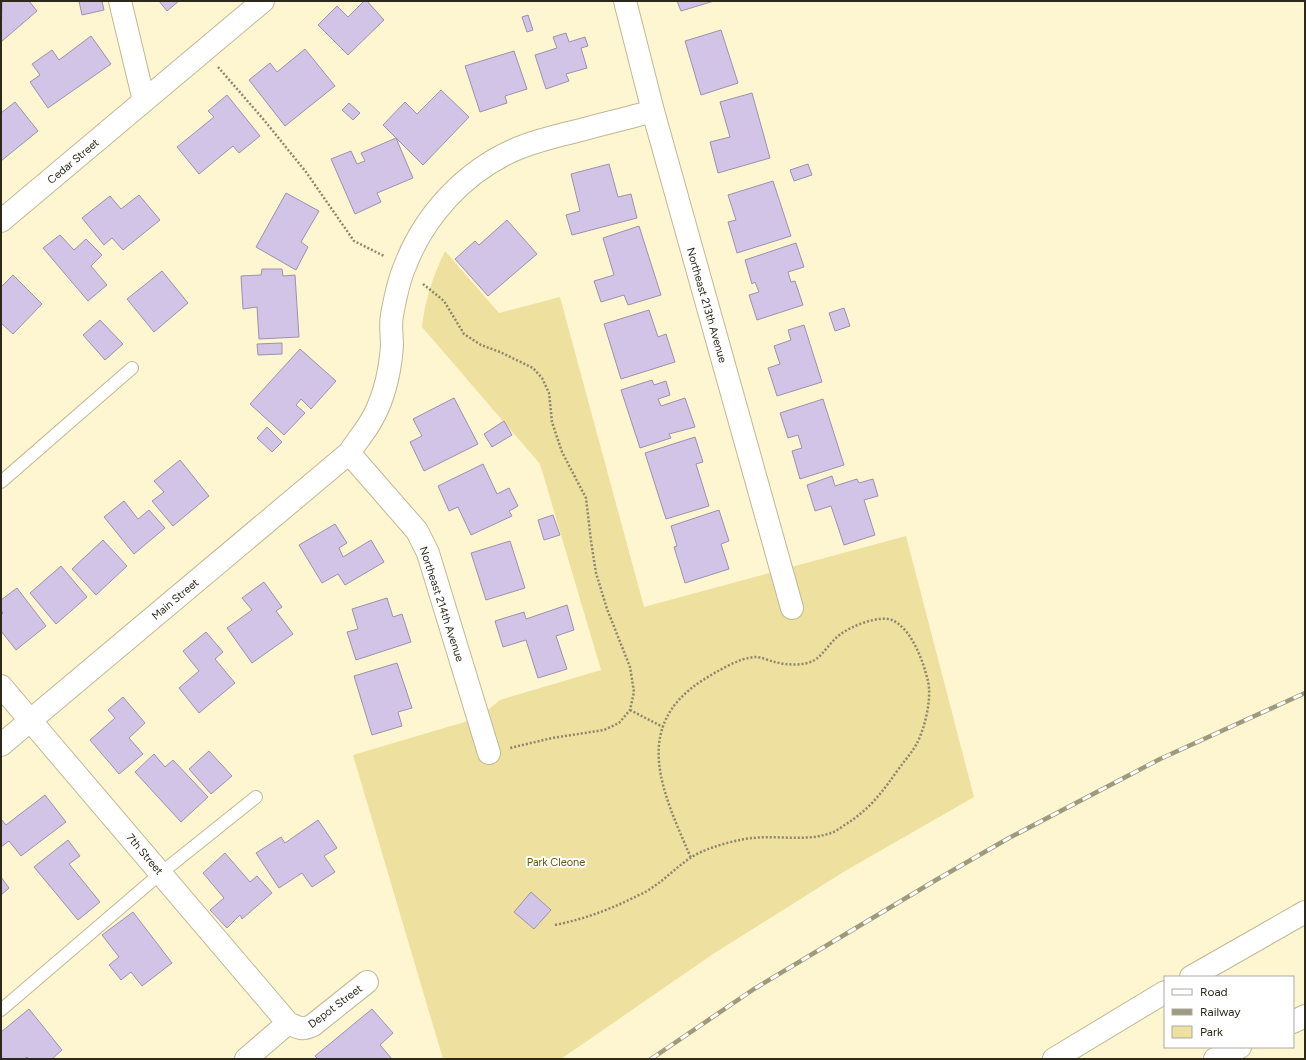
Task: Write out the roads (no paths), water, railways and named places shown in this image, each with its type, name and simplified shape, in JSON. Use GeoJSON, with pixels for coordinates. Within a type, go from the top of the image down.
{"type":"FeatureCollection","features":[{"type":"Feature","properties":{"kind":"main road"},"geometry":{"type":"LineString","coordinates":[[120,1],[144,101]]}},
{"type":"Feature","properties":{"kind":"main road","name":"Cedar Street"},"geometry":{"type":"LineString","coordinates":[[1,221],[263,1]]}},
{"type":"Feature","properties":{"kind":"main road","name":"Northeast 213th Avenue"},"geometry":{"type":"LineString","coordinates":[[625,1],[653,111],[792,608]]}},
{"type":"Feature","properties":{"kind":"main road","name":"Main Street"},"geometry":{"type":"LineString","coordinates":[[1,745],[349,453],[369,425],[380,400],[388,373],[392,345],[391,319],[396,292],[404,267],[416,241],[430,218],[452,193],[489,164],[513,151],[538,141],[653,111]]}},
{"type":"Feature","properties":{"kind":"main road","name":"Northeast 214th Avenue"},"geometry":{"type":"LineString","coordinates":[[349,453],[417,531],[428,553],[489,753]]}},
{"type":"Feature","properties":{"kind":"main road","name":"7th Street"},"geometry":{"type":"LineString","coordinates":[[1,686],[288,1023]]}},
{"type":"Feature","properties":{"kind":"main road"},"geometry":{"type":"LineString","coordinates":[[1193,976],[1305,912]]}},
{"type":"Feature","properties":{"kind":"main road","name":"Depot Street"},"geometry":{"type":"LineString","coordinates":[[288,1023],[299,1029],[307,1028],[313,1025],[367,982]]}},
{"type":"Feature","properties":{"kind":"main road"},"geometry":{"type":"LineString","coordinates":[[1054,1059],[1164,993]]}},
{"type":"Feature","properties":{"kind":"main road"},"geometry":{"type":"LineString","coordinates":[[1294,1022],[1305,1016]]}},
{"type":"Feature","properties":{"kind":"main road"},"geometry":{"type":"LineString","coordinates":[[246,1059],[288,1023]]}},
{"type":"Feature","properties":{"kind":"main road"},"geometry":{"type":"LineString","coordinates":[[1215,1059],[1238,1048]]}},
{"type":"Feature","properties":{"kind":"lane"},"geometry":{"type":"LineString","coordinates":[[1,482],[132,368]]}},
{"type":"Feature","properties":{"kind":"lane"},"geometry":{"type":"LineString","coordinates":[[1,1010],[161,873],[256,797]]}},
{"type":"Feature","properties":{"kind":"railway"},"geometry":{"type":"LineString","coordinates":[[651,1059],[754,989],[1009,838],[1160,759],[1305,693]]}},
{"type":"Feature","properties":{"kind":"park label","name":"Park Cleone"},"geometry":{"type":"Point","coordinates":[556,862]}}]}
